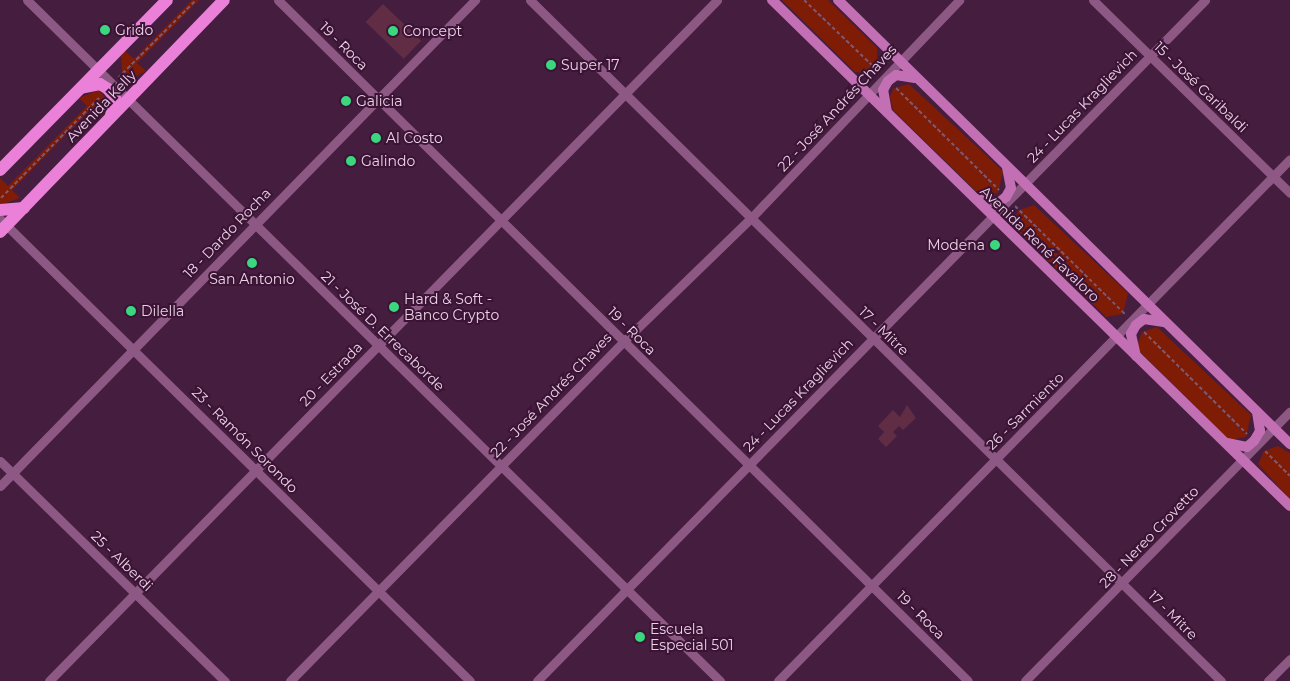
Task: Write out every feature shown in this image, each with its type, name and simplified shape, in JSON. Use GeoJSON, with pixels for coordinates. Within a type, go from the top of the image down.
{"type":"FeatureCollection","features":[{"type":"Feature","properties":{"kind":"main road","name":"Avenida Kelly"},"geometry":{"type":"LineString","coordinates":[[0,170],[168,0]]}},
{"type":"Feature","properties":{"kind":"main road","name":"Avenida Kelly"},"geometry":{"type":"LineString","coordinates":[[2,225],[24,208],[224,0]]}},
{"type":"Feature","properties":{"kind":"main road","name":"Avenida René Favaloro"},"geometry":{"type":"LineString","coordinates":[[772,0],[1290,506]]}},
{"type":"Feature","properties":{"kind":"main road"},"geometry":{"type":"LineString","coordinates":[[838,0],[1290,444]]}},
{"type":"Feature","properties":{"kind":"main road"},"geometry":{"type":"LineString","coordinates":[[886,113],[883,90],[886,79],[896,75],[918,79]]}},
{"type":"Feature","properties":{"kind":"main road"},"geometry":{"type":"LineString","coordinates":[[79,89],[100,84],[110,87],[115,98],[110,118]]}},
{"type":"Feature","properties":{"kind":"main road"},"geometry":{"type":"LineString","coordinates":[[973,197],[998,203],[1007,198],[1011,188],[1007,166]]}},
{"type":"Feature","properties":{"kind":"main road"},"geometry":{"type":"LineString","coordinates":[[0,210],[24,208]]}},
{"type":"Feature","properties":{"kind":"main road"},"geometry":{"type":"LineString","coordinates":[[1136,357],[1131,334],[1134,323],[1144,319],[1167,324]]}},
{"type":"Feature","properties":{"kind":"main road"},"geometry":{"type":"LineString","coordinates":[[1223,442],[1247,446],[1256,443],[1260,432],[1256,411]]}},
{"type":"Feature","properties":{"kind":"street","name":"21 - José D. Errecaborde"},"geometry":{"type":"LineString","coordinates":[[26,0],[98,70],[110,87],[128,100],[720,681]]}},
{"type":"Feature","properties":{"kind":"street","name":"19 - Roca"},"geometry":{"type":"LineString","coordinates":[[278,0],[748,466],[873,585],[968,681]]}},
{"type":"Feature","properties":{"kind":"street","name":"18 - Dardo Rocha"},"geometry":{"type":"LineString","coordinates":[[0,486],[475,0]]}},
{"type":"Feature","properties":{"kind":"street","name":"17 - Mitre"},"geometry":{"type":"LineString","coordinates":[[530,0],[624,95],[1221,681]]}},
{"type":"Feature","properties":{"kind":"street","name":"20 - Estrada"},"geometry":{"type":"LineString","coordinates":[[49,681],[717,0]]}},
{"type":"Feature","properties":{"kind":"street","name":"22 - José Andrés Chaves"},"geometry":{"type":"LineString","coordinates":[[290,681],[623,342],[750,219],[868,95],[886,79],[900,61],[959,0]]}},
{"type":"Feature","properties":{"kind":"street","name":"15 - José Garibaldi"},"geometry":{"type":"LineString","coordinates":[[1093,0],[1290,193]]}},
{"type":"Feature","properties":{"kind":"street","name":"24 - Lucas Kraglievich"},"geometry":{"type":"LineString","coordinates":[[537,681],[993,216],[1007,198],[1025,184],[1205,0]]}},
{"type":"Feature","properties":{"kind":"street","name":"26 - Sarmiento"},"geometry":{"type":"LineString","coordinates":[[778,681],[1134,323],[1148,305],[1290,159]]}},
{"type":"Feature","properties":{"kind":"street","name":"23 - Ramón Sorondo"},"geometry":{"type":"LineString","coordinates":[[2,225],[133,350],[470,681]]}},
{"type":"Feature","properties":{"kind":"street","name":"28 - Nereo Crovetto"},"geometry":{"type":"LineString","coordinates":[[1024,681],[1242,461],[1256,443],[1290,411]]}},
{"type":"Feature","properties":{"kind":"street","name":"25 - Alberdi"},"geometry":{"type":"LineString","coordinates":[[0,461],[225,681]]}},
{"type":"Feature","properties":{"kind":"street"},"geometry":{"type":"LineString","coordinates":[[1268,681],[1290,659]]}},
{"type":"Feature","properties":{"kind":"path"},"geometry":{"type":"LineString","coordinates":[[0,199],[196,0]]}},
{"type":"Feature","properties":{"kind":"path"},"geometry":{"type":"LineString","coordinates":[[804,0],[1290,476]]}},
{"type":"Feature","properties":{"kind":"shaded area"},"geometry":{"type":"Polygon","coordinates":[[[192,0],[199,0],[137,63],[146,71],[131,79],[122,76],[121,56],[125,51],[134,59],[192,0]]]}},
{"type":"Feature","properties":{"kind":"shaded area"},"geometry":{"type":"Polygon","coordinates":[[[782,0],[828,0],[877,48],[877,64],[867,73],[855,72],[782,0]]]}},
{"type":"Feature","properties":{"kind":"shaded area"},"geometry":{"type":"Polygon","coordinates":[[[909,84],[1003,171],[998,193],[981,196],[893,110],[890,96],[894,88],[909,84]]]}},
{"type":"Feature","properties":{"kind":"shaded area"},"geometry":{"type":"Polygon","coordinates":[[[99,90],[105,98],[104,113],[99,118],[90,110],[12,190],[20,198],[0,205],[0,178],[8,186],[87,106],[79,98],[99,90]]]}},
{"type":"Feature","properties":{"kind":"shaded area"},"geometry":{"type":"Polygon","coordinates":[[[1034,205],[1128,293],[1123,314],[1106,317],[1018,231],[1015,217],[1019,210],[1034,205]]]}},
{"type":"Feature","properties":{"kind":"shaded area"},"geometry":{"type":"Polygon","coordinates":[[[1157,327],[1251,415],[1246,437],[1229,440],[1141,353],[1137,346],[1142,332],[1157,327]]]}},
{"type":"Feature","properties":{"kind":"shaded area"},"geometry":{"type":"Polygon","coordinates":[[[1278,446],[1290,453],[1290,499],[1258,464],[1264,451],[1278,446]]]}},
{"type":"Feature","properties":{"kind":"building","name":"Concept"},"geometry":{"type":"Polygon","coordinates":[[[383,4],[421,41],[404,59],[366,22],[383,4]]]}},
{"type":"Feature","properties":{"kind":"building"},"geometry":{"type":"Polygon","coordinates":[[[907,405],[916,418],[903,430],[899,426],[893,432],[897,436],[886,447],[878,439],[884,432],[878,426],[893,410],[900,417],[907,405]]]}},
{"type":"Feature","properties":{"kind":"place","name":"Grido"},"geometry":{"type":"Point","coordinates":[105,30]}},
{"type":"Feature","properties":{"kind":"place","name":"Concept"},"geometry":{"type":"Point","coordinates":[393,31]}},
{"type":"Feature","properties":{"kind":"place","name":"Super 17"},"geometry":{"type":"Point","coordinates":[551,65]}},
{"type":"Feature","properties":{"kind":"place","name":"Galicia"},"geometry":{"type":"Point","coordinates":[346,101]}},
{"type":"Feature","properties":{"kind":"place","name":"Al Costo"},"geometry":{"type":"Point","coordinates":[376,138]}},
{"type":"Feature","properties":{"kind":"place","name":"Galindo"},"geometry":{"type":"Point","coordinates":[351,161]}},
{"type":"Feature","properties":{"kind":"place","name":"Modena"},"geometry":{"type":"Point","coordinates":[995,245]}},
{"type":"Feature","properties":{"kind":"place","name":"San Antonio"},"geometry":{"type":"Point","coordinates":[252,263]}},
{"type":"Feature","properties":{"kind":"place","name":"Hard & Soft - Banco Crypto"},"geometry":{"type":"Point","coordinates":[394,307]}},
{"type":"Feature","properties":{"kind":"place","name":"Dilella"},"geometry":{"type":"Point","coordinates":[131,311]}},
{"type":"Feature","properties":{"kind":"place","name":"Escuela Especial 501"},"geometry":{"type":"Point","coordinates":[640,637]}}]}
